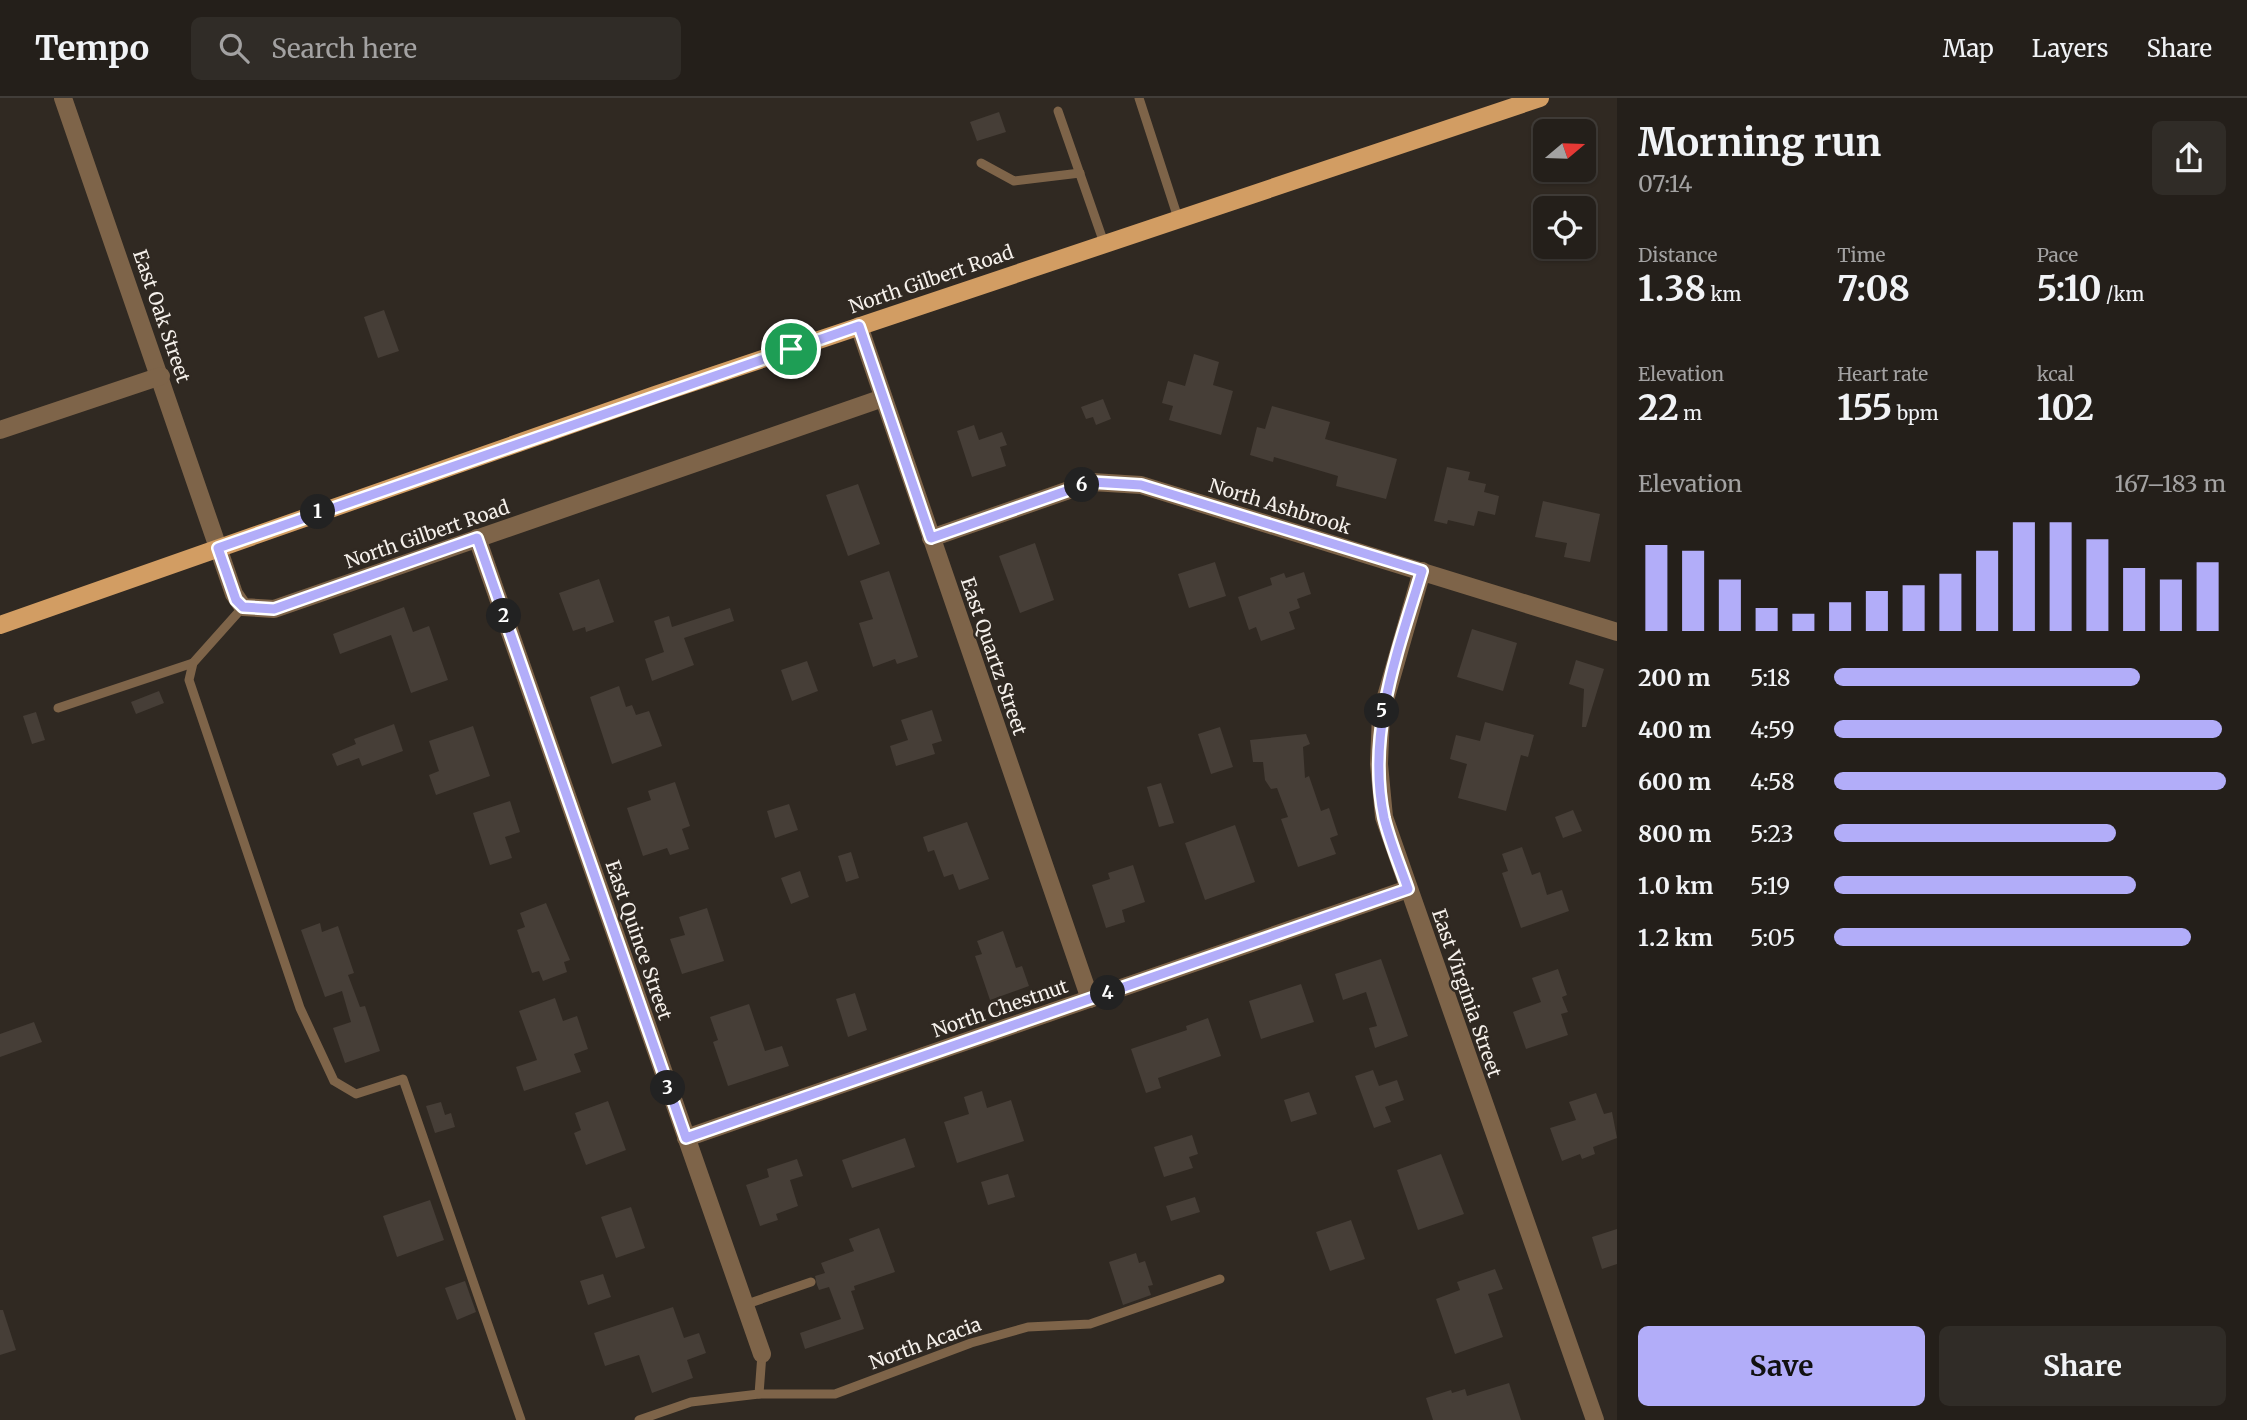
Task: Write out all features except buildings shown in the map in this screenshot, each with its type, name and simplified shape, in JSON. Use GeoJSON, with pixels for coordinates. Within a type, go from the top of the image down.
{"type":"FeatureCollection","features":[{"type":"Feature","properties":{"kind":"main road","name":"North Gilbert Road"},"geometry":{"type":"LineString","coordinates":[[0,625],[859,326],[1540,98]]}},
{"type":"Feature","properties":{"kind":"street","name":"East Oak Street"},"geometry":{"type":"LineString","coordinates":[[63,98],[218,548]]}},
{"type":"Feature","properties":{"kind":"street","name":"East Quartz Street"},"geometry":{"type":"LineString","coordinates":[[859,326],[1090,999]]}},
{"type":"Feature","properties":{"kind":"street"},"geometry":{"type":"LineString","coordinates":[[0,430],[160,376]]}},
{"type":"Feature","properties":{"kind":"street","name":"North Gilbert Road"},"geometry":{"type":"LineString","coordinates":[[243,607],[274,609],[883,398]]}},
{"type":"Feature","properties":{"kind":"street","name":"North Ashbrook"},"geometry":{"type":"LineString","coordinates":[[931,538],[1068,489],[1092,482],[1116,481],[1141,485],[1617,632]]}},
{"type":"Feature","properties":{"kind":"street","name":"East Quince Street"},"geometry":{"type":"LineString","coordinates":[[477,538],[762,1354]]}},
{"type":"Feature","properties":{"kind":"street"},"geometry":{"type":"LineString","coordinates":[[218,548],[236,600],[243,607]]}},
{"type":"Feature","properties":{"kind":"street","name":"East Virginia Street"},"geometry":{"type":"LineString","coordinates":[[1422,571],[1381,715],[1379,764],[1384,817],[1595,1420]]}},
{"type":"Feature","properties":{"kind":"street","name":"North Chestnut"},"geometry":{"type":"LineString","coordinates":[[686,1138],[1408,889]]}},
{"type":"Feature","properties":{"kind":"lane"},"geometry":{"type":"LineString","coordinates":[[1139,98],[1178,218]]}},
{"type":"Feature","properties":{"kind":"lane"},"geometry":{"type":"LineString","coordinates":[[1058,111],[1104,243]]}},
{"type":"Feature","properties":{"kind":"lane"},"geometry":{"type":"LineString","coordinates":[[981,163],[1014,181],[1080,173]]}},
{"type":"Feature","properties":{"kind":"lane"},"geometry":{"type":"LineString","coordinates":[[243,607],[193,663],[189,680],[300,1008],[334,1081],[356,1094],[403,1079],[521,1420]]}},
{"type":"Feature","properties":{"kind":"lane"},"geometry":{"type":"LineString","coordinates":[[58,708],[193,663]]}},
{"type":"Feature","properties":{"kind":"lane","name":"North Acacia"},"geometry":{"type":"LineString","coordinates":[[639,1420],[691,1402],[759,1394],[835,1394],[971,1343],[1028,1327],[1090,1324],[1220,1279]]}},
{"type":"Feature","properties":{"kind":"lane"},"geometry":{"type":"LineString","coordinates":[[744,1305],[811,1282]]}},
{"type":"Feature","properties":{"kind":"lane"},"geometry":{"type":"LineString","coordinates":[[759,1394],[762,1354]]}},
{"type":"Feature","properties":{"kind":"route"},"geometry":{"type":"LineString","coordinates":[[859,326],[931,538],[1068,489],[1092,482],[1116,481],[1141,485],[1422,571],[1381,715],[1379,764],[1384,817],[1408,889],[686,1138],[477,538],[274,609],[243,607],[236,600],[218,548],[791,349],[859,326]]}}]}
